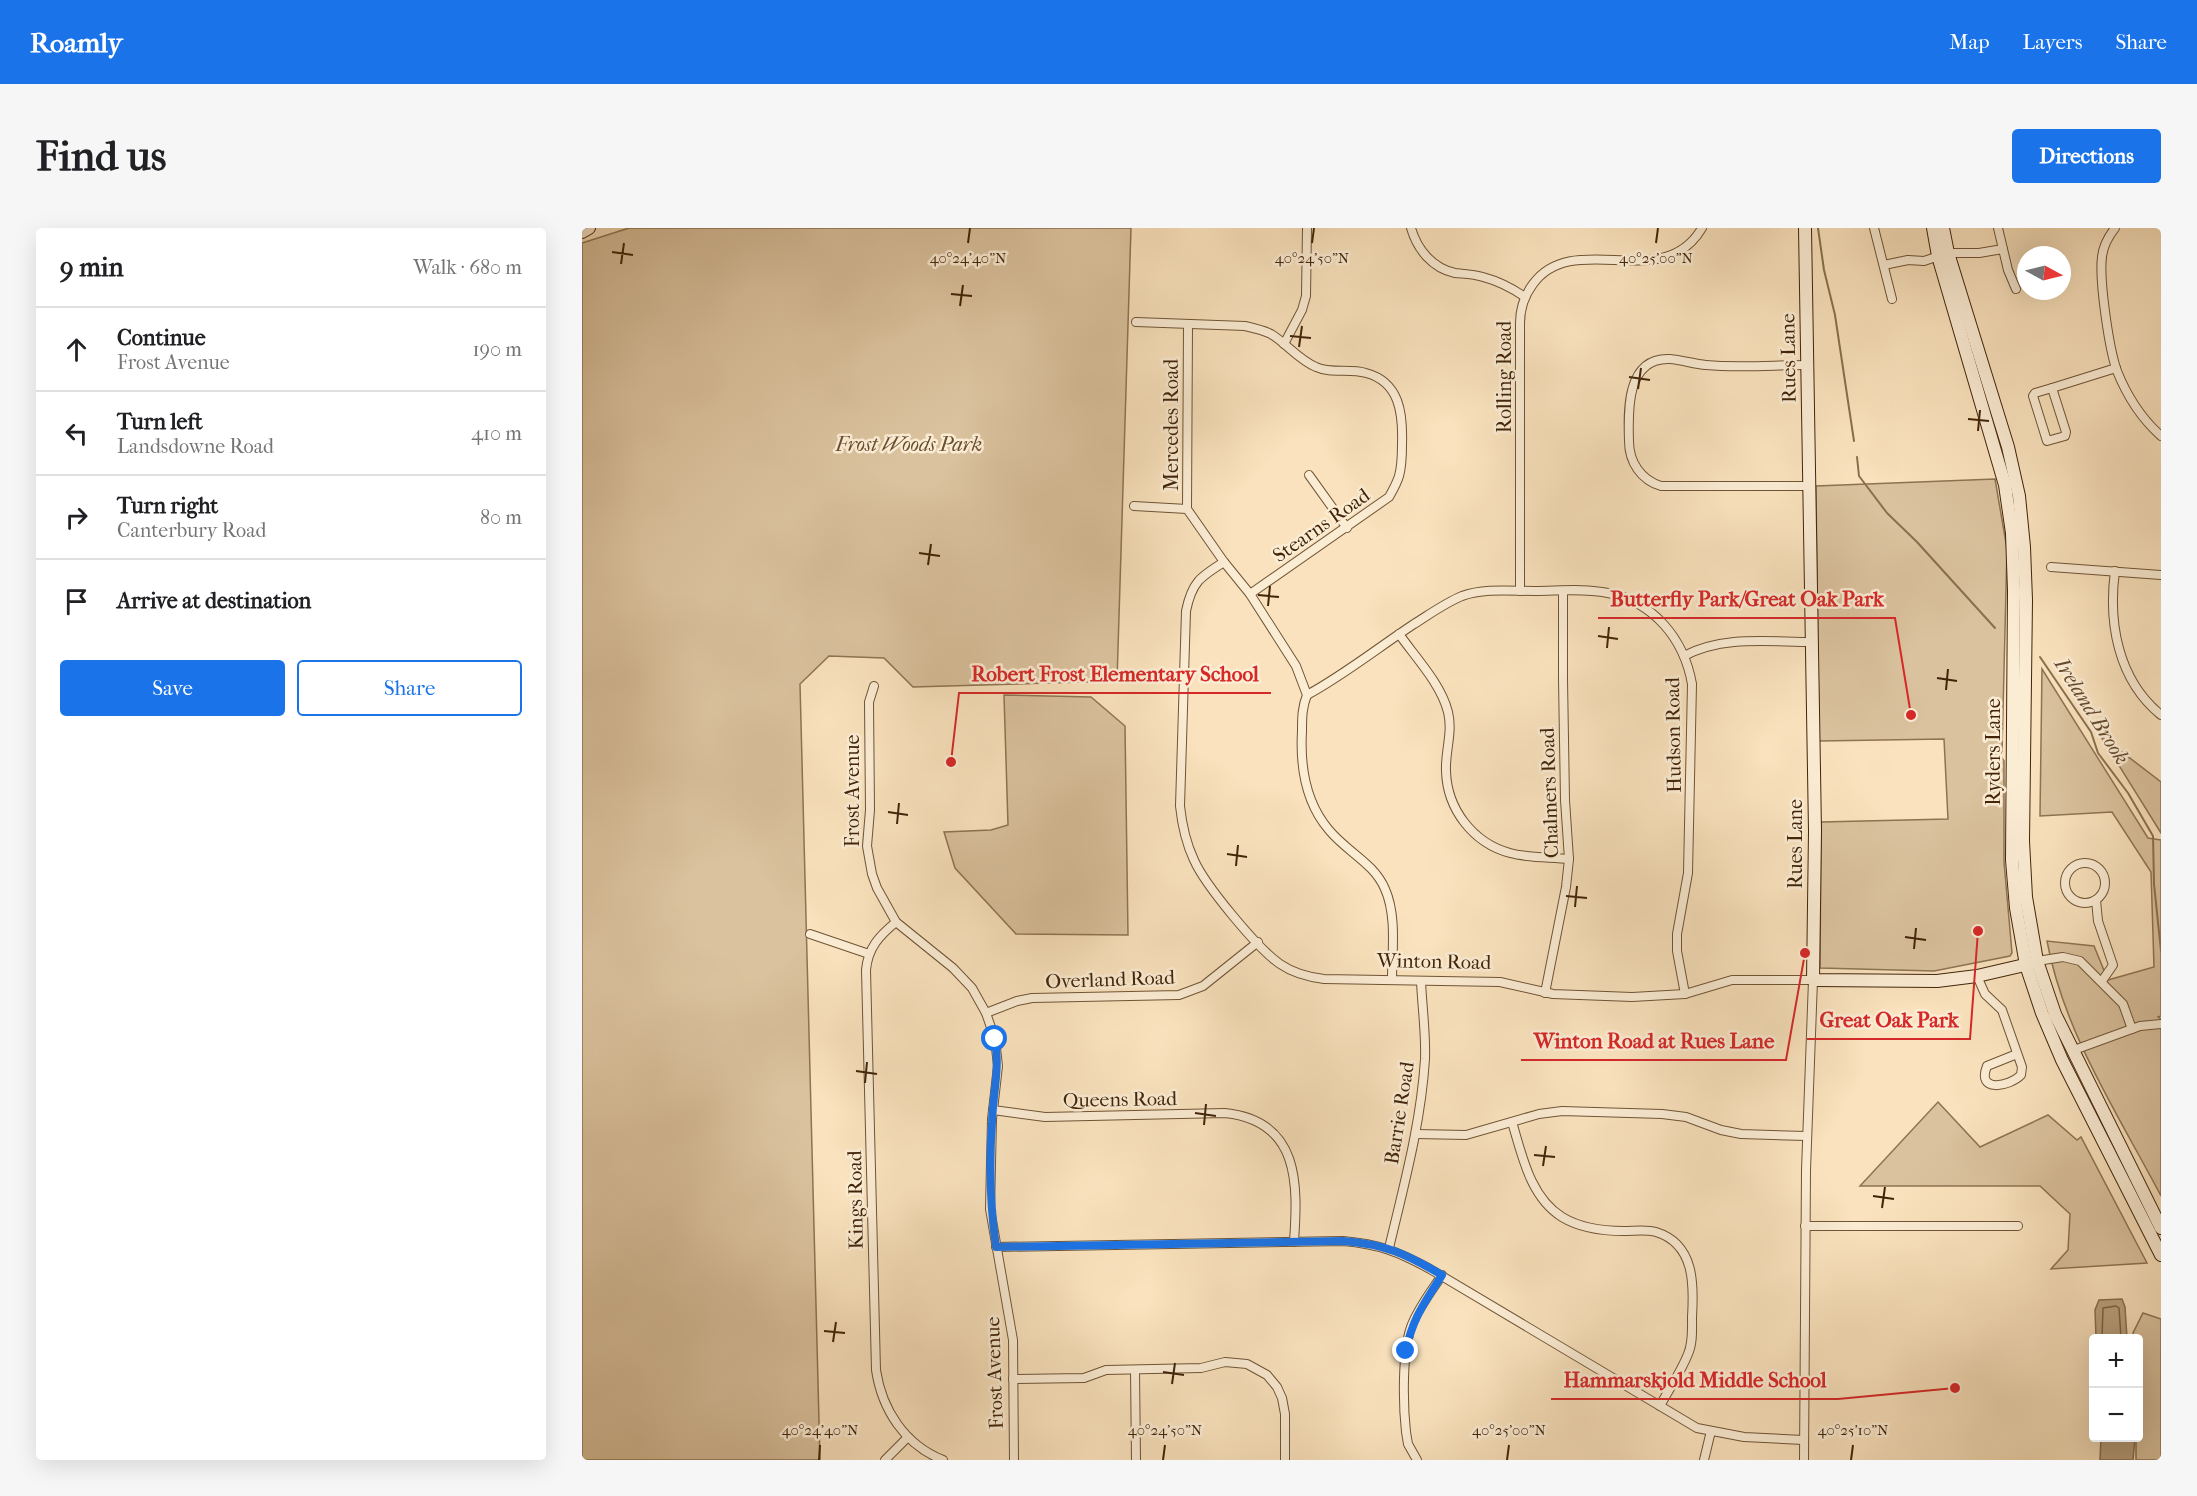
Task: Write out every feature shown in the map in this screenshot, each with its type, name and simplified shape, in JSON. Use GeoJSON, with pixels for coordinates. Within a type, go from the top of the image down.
{"type":"FeatureCollection","features":[{"type":"Feature","properties":{"kind":"main road"},"geometry":{"type":"LineString","coordinates":[[582,232],[589,228]]}},
{"type":"Feature","properties":{"kind":"main road","name":"Rues Lane"},"geometry":{"type":"LineString","coordinates":[[1805,228],[1815,831],[1813,980]]}},
{"type":"Feature","properties":{"kind":"main road","name":"Ryders Lane"},"geometry":{"type":"LineString","coordinates":[[1933,228],[1943,254],[2005,485],[2012,533],[2014,591],[2012,860],[2016,908],[2032,963],[2042,1013],[2062,1060],[2161,1254]]}},
{"type":"Feature","properties":{"kind":"main road","name":"Ryders Lane"},"geometry":{"type":"LineString","coordinates":[[1943,228],[1943,254]]}},
{"type":"Feature","properties":{"kind":"main road","name":"Ryders Lane"},"geometry":{"type":"LineString","coordinates":[[2032,963],[2161,1228]]}},
{"type":"Feature","properties":{"kind":"main road","name":"Winton Road"},"geometry":{"type":"LineString","coordinates":[[1813,980],[1937,981],[1977,976],[2032,963]]}},
{"type":"Feature","properties":{"kind":"street"},"geometry":{"type":"LineString","coordinates":[[1284,344],[1302,310],[1306,296],[1308,228]]}},
{"type":"Feature","properties":{"kind":"street"},"geometry":{"type":"LineString","coordinates":[[1411,228],[1421,250],[1439,267],[1497,282],[1525,297]]}},
{"type":"Feature","properties":{"kind":"street","name":"Rolling Road"},"geometry":{"type":"LineString","coordinates":[[1520,591],[1520,323],[1525,297],[1540,276],[1563,262],[1583,259],[1661,259],[1684,249],[1702,228]]}},
{"type":"Feature","properties":{"kind":"street"},"geometry":{"type":"LineString","coordinates":[[1874,228],[1892,298]]}},
{"type":"Feature","properties":{"kind":"street"},"geometry":{"type":"LineString","coordinates":[[1998,228],[2002,249],[2016,289]]}},
{"type":"Feature","properties":{"kind":"street"},"geometry":{"type":"LineString","coordinates":[[2115,228],[2104,246],[2101,263],[2107,320],[2116,368],[2134,404],[2161,436]]}},
{"type":"Feature","properties":{"kind":"street"},"geometry":{"type":"LineString","coordinates":[[1884,265],[1908,260],[1924,261],[1943,254],[1979,253],[2002,249]]}},
{"type":"Feature","properties":{"kind":"street","name":"Stearns Road"},"geometry":{"type":"LineString","coordinates":[[1136,322],[1252,327],[1271,335],[1317,368],[1365,372],[1374,376],[1390,388],[1400,406],[1402,458],[1399,476],[1389,497],[1250,594]]}},
{"type":"Feature","properties":{"kind":"street","name":"Mercedes Road"},"geometry":{"type":"LineString","coordinates":[[1188,325],[1187,509],[1224,562],[1250,594],[1296,666],[1307,695]]}},
{"type":"Feature","properties":{"kind":"street"},"geometry":{"type":"LineString","coordinates":[[1807,365],[1707,365],[1670,359],[1654,362],[1641,370],[1632,387],[1629,445],[1636,468],[1649,481],[1661,486],[1809,486]]}},
{"type":"Feature","properties":{"kind":"street"},"geometry":{"type":"LineString","coordinates":[[2052,388],[2066,432],[2064,436],[2047,441],[2033,396],[2035,393],[2116,368]]}},
{"type":"Feature","properties":{"kind":"street"},"geometry":{"type":"LineString","coordinates":[[1309,475],[1347,528]]}},
{"type":"Feature","properties":{"kind":"street"},"geometry":{"type":"LineString","coordinates":[[1134,506],[1187,509]]}},
{"type":"Feature","properties":{"kind":"street","name":"Winton Road"},"geometry":{"type":"LineString","coordinates":[[1224,562],[1198,581],[1190,592],[1186,611],[1180,806],[1185,836],[1198,869],[1211,888],[1278,962],[1304,975],[1324,979],[1500,982],[1545,993],[1570,996],[1632,997],[1684,994],[1732,980],[1813,980]]}},
{"type":"Feature","properties":{"kind":"street"},"geometry":{"type":"LineString","coordinates":[[2051,567],[2161,575]]}},
{"type":"Feature","properties":{"kind":"street"},"geometry":{"type":"LineString","coordinates":[[2115,571],[2112,610],[2122,659],[2138,689],[2161,715]]}},
{"type":"Feature","properties":{"kind":"street","name":"Hudson Road"},"geometry":{"type":"LineString","coordinates":[[1307,695],[1439,608],[1463,596],[1491,591],[1607,592],[1638,604],[1665,625],[1678,642],[1684,656],[1690,673],[1693,695],[1688,884],[1678,918],[1677,934],[1677,951],[1684,994]]}},
{"type":"Feature","properties":{"kind":"street","name":"Chalmers Road"},"geometry":{"type":"LineString","coordinates":[[1545,993],[1566,887],[1569,859],[1565,778],[1563,591]]}},
{"type":"Feature","properties":{"kind":"street"},"geometry":{"type":"LineString","coordinates":[[1399,634],[1438,689],[1445,704],[1450,728],[1446,779],[1450,797],[1464,821],[1484,841],[1508,853],[1569,859]]}},
{"type":"Feature","properties":{"kind":"street"},"geometry":{"type":"LineString","coordinates":[[1684,656],[1702,647],[1721,643],[1812,642]]}},
{"type":"Feature","properties":{"kind":"street","name":"Frost Avenue"},"geometry":{"type":"LineString","coordinates":[[874,686],[869,702],[870,810],[867,846],[872,874],[896,922],[963,978],[976,994],[986,1013],[997,1052],[990,1209],[1011,1320],[1014,1460]]}},
{"type":"Feature","properties":{"kind":"street"},"geometry":{"type":"LineString","coordinates":[[1307,695],[1303,705],[1301,751],[1303,775],[1315,808],[1328,829],[1372,869],[1385,889],[1392,912],[1392,980]]}},
{"type":"Feature","properties":{"kind":"street"},"geometry":{"type":"LineString","coordinates":[[2096,900],[2081,902],[2070,895],[2066,883],[2074,866],[2086,862],[2103,872],[2105,885],[2096,900],[2098,921],[2113,965],[2102,981]]}},
{"type":"Feature","properties":{"kind":"street"},"geometry":{"type":"LineString","coordinates":[[810,934],[869,954],[879,938],[896,922]]}},
{"type":"Feature","properties":{"kind":"street","name":"Overland Road"},"geometry":{"type":"LineString","coordinates":[[986,1013],[1032,998],[1165,996],[1185,993],[1203,986],[1258,942]]}},
{"type":"Feature","properties":{"kind":"street","name":"Kings Road"},"geometry":{"type":"LineString","coordinates":[[869,954],[866,970],[876,1370],[884,1402],[896,1422],[908,1437],[928,1453],[943,1460]]}},
{"type":"Feature","properties":{"kind":"street"},"geometry":{"type":"LineString","coordinates":[[2032,963],[2057,957],[2080,961],[2123,1004],[2132,1029]]}},
{"type":"Feature","properties":{"kind":"street"},"geometry":{"type":"LineString","coordinates":[[1977,976],[1985,994],[2002,1010],[2022,1066],[2021,1075],[2018,1078],[1998,1086],[1988,1083],[1985,1073],[1988,1066],[2017,1054]]}},
{"type":"Feature","properties":{"kind":"street","name":"Rues Lane"},"geometry":{"type":"LineString","coordinates":[[1804,1460],[1806,1136],[1813,980]]}},
{"type":"Feature","properties":{"kind":"street","name":"Barrie Road"},"geometry":{"type":"LineString","coordinates":[[1389,1248],[1416,1134],[1425,1057],[1421,981]]}},
{"type":"Feature","properties":{"kind":"street"},"geometry":{"type":"LineString","coordinates":[[2074,1050],[2132,1029],[2161,1024]]}},
{"type":"Feature","properties":{"kind":"street","name":"Queens Road"},"geometry":{"type":"LineString","coordinates":[[993,1110],[1045,1117],[1225,1113],[1248,1118],[1262,1125],[1274,1135],[1284,1147],[1291,1161],[1297,1194],[1294,1242]]}},
{"type":"Feature","properties":{"kind":"street"},"geometry":{"type":"LineString","coordinates":[[1416,1134],[1466,1135],[1539,1114],[1562,1112],[1662,1114],[1686,1117],[1721,1130],[1741,1134],[1806,1136]]}},
{"type":"Feature","properties":{"kind":"street"},"geometry":{"type":"LineString","coordinates":[[1512,1122],[1535,1188],[1546,1203],[1562,1217],[1578,1225],[1598,1229],[1656,1232],[1677,1245],[1687,1258],[1694,1290],[1689,1352],[1660,1406]]}},
{"type":"Feature","properties":{"kind":"street"},"geometry":{"type":"LineString","coordinates":[[1805,1226],[2018,1226]]}},
{"type":"Feature","properties":{"kind":"street"},"geometry":{"type":"LineString","coordinates":[[996,1247],[1343,1241],[1369,1243],[1389,1248],[1442,1275],[1697,1428],[1744,1437],[1803,1440]]}},
{"type":"Feature","properties":{"kind":"street"},"geometry":{"type":"LineString","coordinates":[[1417,1460],[1408,1444],[1406,1432],[1406,1351],[1410,1329],[1417,1314],[1442,1275]]}},
{"type":"Feature","properties":{"kind":"street"},"geometry":{"type":"LineString","coordinates":[[1013,1379],[1084,1378],[1106,1370],[1201,1368],[1231,1362],[1247,1364],[1270,1378],[1282,1398],[1285,1414],[1286,1460]]}},
{"type":"Feature","properties":{"kind":"street"},"geometry":{"type":"LineString","coordinates":[[1135,1370],[1136,1460]]}},
{"type":"Feature","properties":{"kind":"street"},"geometry":{"type":"LineString","coordinates":[[1704,1460],[1712,1431]]}},
{"type":"Feature","properties":{"kind":"street"},"geometry":{"type":"LineString","coordinates":[[885,1460],[908,1437]]}},
{"type":"Feature","properties":{"kind":"green space","name":"Frost Woods Park"},"geometry":{"type":"Polygon","coordinates":[[[629,228],[1131,228],[1117,681],[913,687],[884,658],[829,656],[800,684],[820,1460],[582,1460],[582,243],[629,228]]]}},
{"type":"Feature","properties":{"kind":"green space"},"geometry":{"type":"Polygon","coordinates":[[[1995,479],[2007,549],[2002,751],[2000,755],[2004,761],[2004,862],[2012,953],[2010,956],[1934,971],[1820,968],[1821,822],[1948,819],[1944,739],[1819,741],[1816,486],[1995,479]]]}},
{"type":"Feature","properties":{"kind":"green space"},"geometry":{"type":"Polygon","coordinates":[[[2042,669],[2148,838],[2161,840],[2161,1016],[2158,1017],[2161,1019],[2161,1196],[2079,1040],[2055,975],[2047,941],[2094,946],[2108,980],[2154,967],[2151,872],[2112,812],[2040,816],[2042,669]]]}},
{"type":"Feature","properties":{"kind":"green space"},"geometry":{"type":"Polygon","coordinates":[[[1004,695],[1091,697],[1125,726],[1128,935],[1016,934],[955,868],[944,832],[991,830],[1008,825],[1004,695]]]}},
{"type":"Feature","properties":{"kind":"green space"},"geometry":{"type":"Polygon","coordinates":[[[2100,735],[2161,782],[2161,833],[2100,735]]]}},
{"type":"Feature","properties":{"kind":"green space"},"geometry":{"type":"Polygon","coordinates":[[[1938,1102],[1980,1147],[2048,1115],[2077,1140],[2081,1137],[2147,1263],[2051,1269],[2068,1250],[2070,1214],[2040,1186],[1860,1186],[1938,1102]]]}},
{"type":"Feature","properties":{"kind":"green space"},"geometry":{"type":"Polygon","coordinates":[[[2143,1313],[2161,1319],[2161,1460],[2136,1460],[2136,1442],[2143,1442],[2143,1334],[2133,1333],[2143,1313]]]}},
{"type":"Feature","properties":{"kind":"water"},"geometry":{"type":"Polygon","coordinates":[[[2122,1299],[2125,1307],[2127,1334],[2096,1334],[2095,1310],[2099,1300],[2122,1299]]]}},
{"type":"Feature","properties":{"kind":"water"},"geometry":{"type":"Polygon","coordinates":[[[2101,1442],[2135,1442],[2133,1460],[2100,1460],[2101,1442]]]}},
{"type":"Feature","properties":{"kind":"waterway","name":"Ireland Brook"},"geometry":{"type":"LineString","coordinates":[[1818,228],[1824,270],[1835,315],[1854,441]]}},
{"type":"Feature","properties":{"kind":"waterway","name":"Ireland Brook"},"geometry":{"type":"LineString","coordinates":[[1857,457],[1859,476],[1887,513],[1917,542],[1995,628]]}},
{"type":"Feature","properties":{"kind":"waterway","name":"Ireland Brook"},"geometry":{"type":"LineString","coordinates":[[2040,657],[2091,732],[2098,753],[2128,793],[2153,836],[2154,884],[2161,951]]}},
{"type":"Feature","properties":{"kind":"place","name":"Butterfly Park/Great Oak Park"},"geometry":{"type":"Point","coordinates":[1911,715]}},
{"type":"Feature","properties":{"kind":"place","name":"Robert Frost Elementary School"},"geometry":{"type":"Point","coordinates":[951,762]}},
{"type":"Feature","properties":{"kind":"place","name":"Great Oak Park"},"geometry":{"type":"Point","coordinates":[1978,931]}},
{"type":"Feature","properties":{"kind":"place","name":"Winton Road at Rues Lane"},"geometry":{"type":"Point","coordinates":[1805,953]}},
{"type":"Feature","properties":{"kind":"place","name":"Hammarskjold Middle School"},"geometry":{"type":"Point","coordinates":[1955,1388]}},
{"type":"Feature","properties":{"kind":"route"},"geometry":{"type":"LineString","coordinates":[[995,1039],[998,1066],[992,1119],[990,1209],[996,1247],[1343,1241],[1369,1243],[1389,1248],[1442,1275],[1417,1314],[1410,1329],[1406,1351]]}}]}
